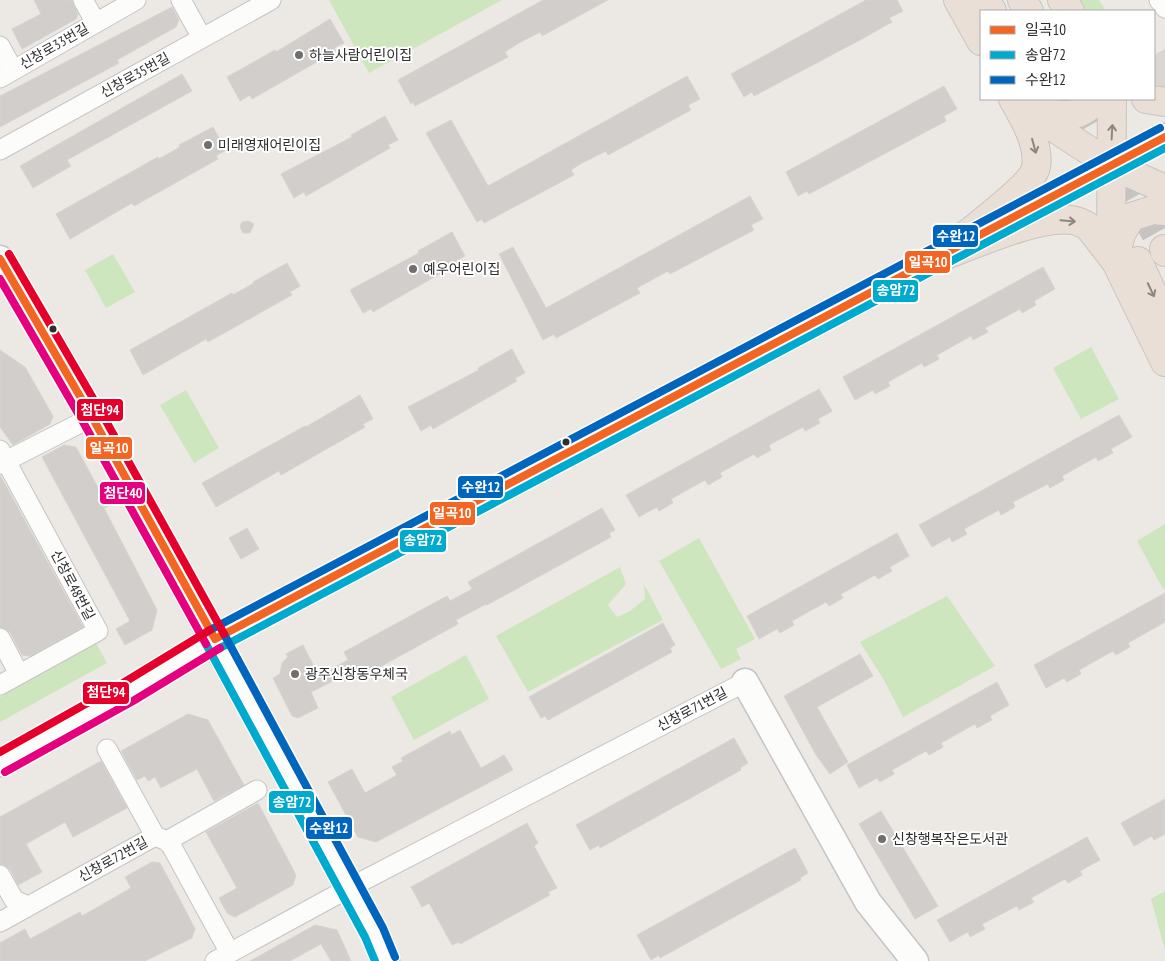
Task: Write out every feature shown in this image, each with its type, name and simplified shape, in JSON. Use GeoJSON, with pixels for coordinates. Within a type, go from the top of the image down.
{"type":"FeatureCollection","features":[{"type":"Feature","properties":{"kind":"highway"},"geometry":{"type":"LineString","coordinates":[[958,0],[980,39]]}},
{"type":"Feature","properties":{"kind":"highway"},"geometry":{"type":"LineString","coordinates":[[1014,100],[1061,116],[1072,116],[1084,111],[1096,100]]}},
{"type":"Feature","properties":{"kind":"highway"},"geometry":{"type":"LineString","coordinates":[[1014,100],[1111,165],[1165,189]]}},
{"type":"Feature","properties":{"kind":"highway"},"geometry":{"type":"LineString","coordinates":[[938,258],[1010,198],[1030,179],[1036,169],[1033,141],[1014,100]]}},
{"type":"Feature","properties":{"kind":"highway"},"geometry":{"type":"LineString","coordinates":[[1112,100],[1111,239],[1165,320]]}},
{"type":"Feature","properties":{"kind":"highway"},"geometry":{"type":"LineString","coordinates":[[1152,100],[1165,102]]}},
{"type":"Feature","properties":{"kind":"highway"},"geometry":{"type":"LineString","coordinates":[[1165,211],[1153,210],[1131,217],[1121,234],[1127,261],[1165,362]]}},
{"type":"Feature","properties":{"kind":"highway"},"geometry":{"type":"LineString","coordinates":[[938,258],[1029,226],[1059,220],[1072,220],[1090,227],[1127,261]]}},
{"type":"Feature","properties":{"kind":"main road"},"geometry":{"type":"LineString","coordinates":[[0,764],[128,692],[215,639],[1165,137]]}},
{"type":"Feature","properties":{"kind":"main road"},"geometry":{"type":"LineString","coordinates":[[0,258],[92,417],[215,639],[374,933],[386,961]]}},
{"type":"Feature","properties":{"kind":"main road","name":"신창로71번길"},"geometry":{"type":"LineString","coordinates":[[745,682],[868,902],[915,961]]}},
{"type":"Feature","properties":{"kind":"street","name":"신창로33번길"},"geometry":{"type":"LineString","coordinates":[[83,0],[96,22]]}},
{"type":"Feature","properties":{"kind":"street","name":"신창로33번길"},"geometry":{"type":"LineString","coordinates":[[0,46],[6,74],[136,0]]}},
{"type":"Feature","properties":{"kind":"street"},"geometry":{"type":"LineString","coordinates":[[182,0],[202,38]]}},
{"type":"Feature","properties":{"kind":"street","name":"신창로35번길"},"geometry":{"type":"LineString","coordinates":[[0,150],[271,0]]}},
{"type":"Feature","properties":{"kind":"street"},"geometry":{"type":"LineString","coordinates":[[1159,0],[1165,8]]}},
{"type":"Feature","properties":{"kind":"street","name":"신창로48번길"},"geometry":{"type":"LineString","coordinates":[[0,685],[98,631],[2,458],[92,417]]}},
{"type":"Feature","properties":{"kind":"street"},"geometry":{"type":"LineString","coordinates":[[0,638],[19,674]]}},
{"type":"Feature","properties":{"kind":"street","name":"신창로71번길"},"geometry":{"type":"LineString","coordinates":[[349,888],[745,682]]}},
{"type":"Feature","properties":{"kind":"street"},"geometry":{"type":"LineString","coordinates":[[107,749],[161,838],[257,790]]}},
{"type":"Feature","properties":{"kind":"street","name":"신창로72번길"},"geometry":{"type":"LineString","coordinates":[[0,922],[161,838],[222,957],[349,888]]}},
{"type":"Feature","properties":{"kind":"street"},"geometry":{"type":"LineString","coordinates":[[0,875],[14,900],[28,906]]}},
{"type":"Feature","properties":{"kind":"green space"},"geometry":{"type":"Polygon","coordinates":[[[329,0],[502,0],[369,73],[329,0]]]}},
{"type":"Feature","properties":{"kind":"green space"},"geometry":{"type":"Polygon","coordinates":[[[1075,0],[1099,0],[1105,10],[1081,10],[1075,0]]]}},
{"type":"Feature","properties":{"kind":"green space"},"geometry":{"type":"Polygon","coordinates":[[[113,254],[135,292],[106,308],[85,270],[113,254]]]}},
{"type":"Feature","properties":{"kind":"green space"},"geometry":{"type":"Polygon","coordinates":[[[1091,347],[1119,399],[1081,419],[1053,368],[1091,347]]]}},
{"type":"Feature","properties":{"kind":"green space"},"geometry":{"type":"Polygon","coordinates":[[[186,390],[219,448],[194,463],[160,405],[186,390]]]}},
{"type":"Feature","properties":{"kind":"green space"},"geometry":{"type":"Polygon","coordinates":[[[1165,524],[1165,588],[1163,589],[1137,541],[1165,524]]]}},
{"type":"Feature","properties":{"kind":"green space"},"geometry":{"type":"Polygon","coordinates":[[[699,538],[755,639],[736,649],[741,659],[721,669],[659,561],[699,538]]]}},
{"type":"Feature","properties":{"kind":"green space"},"geometry":{"type":"Polygon","coordinates":[[[620,567],[626,584],[608,605],[617,617],[630,611],[645,599],[644,584],[663,620],[528,692],[496,636],[620,567]]]}},
{"type":"Feature","properties":{"kind":"green space"},"geometry":{"type":"Polygon","coordinates":[[[947,596],[995,666],[903,717],[884,680],[860,642],[947,596]]]}},
{"type":"Feature","properties":{"kind":"green space"},"geometry":{"type":"Polygon","coordinates":[[[96,643],[107,663],[0,722],[0,697],[96,643]]]}},
{"type":"Feature","properties":{"kind":"green space"},"geometry":{"type":"Polygon","coordinates":[[[466,655],[489,699],[414,740],[391,697],[466,655]]]}},
{"type":"Feature","properties":{"kind":"green space"},"geometry":{"type":"Polygon","coordinates":[[[1165,891],[1165,950],[1151,899],[1165,891]]]}},
{"type":"Feature","properties":{"kind":"shaded area"},"geometry":{"type":"Polygon","coordinates":[[[1165,49],[1165,98],[1155,96],[1155,54],[1165,49]]]}},
{"type":"Feature","properties":{"kind":"building"},"geometry":{"type":"Polygon","coordinates":[[[34,0],[72,0],[78,14],[76,19],[22,49],[12,29],[41,14],[34,0]]]}},
{"type":"Feature","properties":{"kind":"building"},"geometry":{"type":"Polygon","coordinates":[[[543,0],[608,0],[542,36],[540,32],[517,44],[505,52],[508,57],[415,106],[413,102],[411,104],[398,80],[543,0]]]}},
{"type":"Feature","properties":{"kind":"building"},"geometry":{"type":"Polygon","coordinates":[[[866,0],[897,0],[903,11],[889,18],[892,22],[860,40],[754,96],[752,92],[744,97],[731,74],[866,0]]]}},
{"type":"Feature","properties":{"kind":"building"},"geometry":{"type":"Polygon","coordinates":[[[172,7],[179,20],[176,27],[117,60],[119,63],[0,127],[0,96],[172,7]]]}},
{"type":"Feature","properties":{"kind":"building"},"geometry":{"type":"Polygon","coordinates":[[[330,19],[344,43],[334,48],[336,51],[252,99],[250,95],[240,101],[227,77],[275,50],[276,52],[330,19]]]}},
{"type":"Feature","properties":{"kind":"building"},"geometry":{"type":"Polygon","coordinates":[[[182,74],[192,91],[67,160],[71,166],[33,188],[20,166],[182,74]]]}},
{"type":"Feature","properties":{"kind":"building"},"geometry":{"type":"Polygon","coordinates":[[[687,76],[700,99],[688,105],[691,110],[608,155],[606,151],[582,163],[571,170],[574,175],[484,223],[482,219],[477,222],[426,133],[451,120],[488,186],[687,76]]]}},
{"type":"Feature","properties":{"kind":"building"},"geometry":{"type":"Polygon","coordinates":[[[944,86],[957,109],[944,116],[946,121],[809,194],[807,191],[798,196],[786,172],[944,86]]]}},
{"type":"Feature","properties":{"kind":"building"},"geometry":{"type":"Polygon","coordinates":[[[385,116],[398,140],[388,145],[390,148],[306,196],[304,192],[294,198],[281,174],[352,137],[351,135],[385,116]]]}},
{"type":"Feature","properties":{"kind":"building"},"geometry":{"type":"Polygon","coordinates":[[[213,127],[226,150],[216,156],[218,159],[134,206],[132,203],[70,239],[56,214],[158,157],[159,159],[180,147],[179,145],[213,127]]]}},
{"type":"Feature","properties":{"kind":"building"},"geometry":{"type":"Polygon","coordinates":[[[750,196],[763,219],[751,225],[754,230],[670,274],[668,271],[637,288],[640,293],[556,338],[554,334],[543,340],[499,254],[513,247],[546,308],[750,196]]]}},
{"type":"Feature","properties":{"kind":"building"},"geometry":{"type":"Polygon","coordinates":[[[248,221],[254,224],[250,233],[243,233],[240,227],[242,222],[248,221]]]}},
{"type":"Feature","properties":{"kind":"building"},"geometry":{"type":"Polygon","coordinates":[[[452,232],[465,256],[456,261],[457,264],[373,312],[371,309],[363,313],[350,290],[419,253],[418,251],[452,232]]]}},
{"type":"Feature","properties":{"kind":"building"},"geometry":{"type":"Polygon","coordinates":[[[287,263],[300,286],[290,292],[292,295],[208,342],[206,339],[143,375],[130,350],[232,293],[233,295],[287,263]]]}},
{"type":"Feature","properties":{"kind":"building"},"geometry":{"type":"Polygon","coordinates":[[[1043,267],[1055,289],[1034,301],[1036,305],[1022,313],[1020,309],[985,328],[988,332],[973,340],[971,336],[937,355],[939,359],[924,367],[922,363],[888,382],[890,386],[875,394],[873,390],[855,400],[843,377],[1043,267]]]}},
{"type":"Feature","properties":{"kind":"building"},"geometry":{"type":"Polygon","coordinates":[[[512,349],[525,373],[515,378],[517,381],[433,429],[431,425],[421,431],[408,407],[479,370],[478,368],[512,349]]]}},
{"type":"Feature","properties":{"kind":"building"},"geometry":{"type":"Polygon","coordinates":[[[0,350],[25,367],[53,416],[50,424],[13,445],[0,427],[0,350]]]}},
{"type":"Feature","properties":{"kind":"building"},"geometry":{"type":"Polygon","coordinates":[[[819,389],[832,411],[818,419],[820,423],[805,431],[803,427],[769,445],[771,450],[757,458],[754,454],[720,473],[722,477],[708,485],[705,480],[671,499],[673,503],[659,511],[657,507],[639,517],[626,495],[819,389]]]}},
{"type":"Feature","properties":{"kind":"building"},"geometry":{"type":"Polygon","coordinates":[[[360,395],[373,419],[363,424],[365,427],[281,475],[279,471],[216,507],[202,483],[306,427],[360,395]]]}},
{"type":"Feature","properties":{"kind":"building"},"geometry":{"type":"Polygon","coordinates":[[[1119,415],[1132,437],[1111,449],[1113,453],[1098,461],[1096,457],[1062,476],[1064,480],[1050,488],[1048,484],[1013,502],[1015,507],[1001,515],[999,510],[964,529],[967,534],[952,542],[950,537],[932,547],[919,525],[1119,415]]]}},
{"type":"Feature","properties":{"kind":"building"},"geometry":{"type":"Polygon","coordinates":[[[64,445],[76,447],[108,506],[104,508],[157,610],[152,630],[125,645],[116,629],[130,621],[42,457],[64,445]]]}},
{"type":"Feature","properties":{"kind":"building"},"geometry":{"type":"Polygon","coordinates":[[[0,475],[83,627],[30,656],[22,655],[10,632],[0,627],[0,475]]]}},
{"type":"Feature","properties":{"kind":"building"},"geometry":{"type":"Polygon","coordinates":[[[602,508],[615,530],[609,533],[611,537],[456,620],[458,624],[358,679],[356,675],[343,682],[341,677],[311,692],[318,708],[298,718],[292,716],[273,678],[280,674],[282,663],[288,657],[286,654],[303,645],[319,676],[348,660],[344,652],[447,596],[450,601],[472,589],[468,582],[602,508]]]}},
{"type":"Feature","properties":{"kind":"building"},"geometry":{"type":"Polygon","coordinates":[[[247,528],[259,549],[241,559],[229,538],[247,528]]]}},
{"type":"Feature","properties":{"kind":"building"},"geometry":{"type":"Polygon","coordinates":[[[897,533],[909,556],[890,567],[892,571],[878,579],[875,575],[841,594],[843,598],[829,606],[826,602],[792,621],[794,625],[780,633],[777,629],[759,639],[747,616],[897,533]]]}},
{"type":"Feature","properties":{"kind":"building"},"geometry":{"type":"Polygon","coordinates":[[[1165,593],[1165,622],[1128,643],[1130,647],[1116,655],[1113,651],[1079,670],[1081,674],[1067,682],[1064,678],[1046,688],[1034,665],[1165,593]]]}},
{"type":"Feature","properties":{"kind":"building"},"geometry":{"type":"Polygon","coordinates":[[[663,623],[675,645],[670,648],[672,652],[548,720],[545,716],[541,718],[529,697],[663,623]]]}},
{"type":"Feature","properties":{"kind":"building"},"geometry":{"type":"Polygon","coordinates":[[[860,654],[873,676],[817,707],[848,762],[830,774],[816,755],[784,696],[860,654]]]}},
{"type":"Feature","properties":{"kind":"building"},"geometry":{"type":"Polygon","coordinates":[[[997,682],[1009,705],[990,716],[992,720],[977,728],[975,724],[941,743],[943,747],[929,755],[926,751],[892,770],[894,774],[880,782],[877,778],[859,788],[847,765],[997,682]]]}},
{"type":"Feature","properties":{"kind":"building"},"geometry":{"type":"Polygon","coordinates":[[[188,714],[208,720],[244,785],[214,801],[197,769],[161,788],[155,777],[148,781],[145,776],[137,780],[121,751],[188,714]]]}},
{"type":"Feature","properties":{"kind":"building"},"geometry":{"type":"Polygon","coordinates":[[[460,730],[481,768],[504,755],[513,770],[376,842],[358,837],[328,782],[352,769],[365,793],[397,775],[392,767],[403,761],[401,758],[450,731],[451,735],[460,730]]]}},
{"type":"Feature","properties":{"kind":"building"},"geometry":{"type":"Polygon","coordinates":[[[734,738],[748,763],[740,768],[741,770],[600,848],[599,845],[590,850],[576,825],[734,738]]]}},
{"type":"Feature","properties":{"kind":"building"},"geometry":{"type":"Polygon","coordinates":[[[101,761],[127,808],[73,837],[65,822],[26,844],[42,872],[18,885],[10,869],[0,864],[0,817],[101,761]]]}},
{"type":"Feature","properties":{"kind":"building"},"geometry":{"type":"Polygon","coordinates":[[[1165,799],[1165,834],[1154,840],[1152,836],[1134,846],[1121,823],[1165,799]]]}},
{"type":"Feature","properties":{"kind":"building"},"geometry":{"type":"Polygon","coordinates":[[[258,803],[296,875],[293,885],[235,917],[227,913],[219,898],[237,888],[206,832],[258,803]]]}},
{"type":"Feature","properties":{"kind":"building"},"geometry":{"type":"Polygon","coordinates":[[[881,811],[938,906],[915,919],[859,824],[881,811]]]}},
{"type":"Feature","properties":{"kind":"building"},"geometry":{"type":"Polygon","coordinates":[[[527,823],[538,843],[534,846],[557,888],[548,892],[550,895],[497,924],[460,944],[459,942],[452,945],[429,903],[422,907],[411,887],[527,823]]]}},
{"type":"Feature","properties":{"kind":"building"},"geometry":{"type":"Polygon","coordinates":[[[1087,837],[1100,860],[1080,871],[1082,875],[1068,883],[1065,879],[1031,898],[1034,902],[1019,910],[1017,906],[982,924],[985,929],[970,937],[968,932],[950,942],[937,920],[1087,837]]]}},
{"type":"Feature","properties":{"kind":"building"},"geometry":{"type":"Polygon","coordinates":[[[795,848],[808,873],[800,878],[801,880],[660,958],[659,955],[651,960],[637,935],[795,848]]]}},
{"type":"Feature","properties":{"kind":"building"},"geometry":{"type":"Polygon","coordinates":[[[152,862],[160,863],[179,898],[195,929],[192,938],[145,961],[0,961],[0,943],[25,929],[30,939],[80,912],[82,916],[131,888],[125,877],[152,862]]]}},
{"type":"Feature","properties":{"kind":"building"},"geometry":{"type":"Polygon","coordinates":[[[315,925],[337,930],[351,961],[331,961],[321,944],[290,961],[250,961],[315,925]]]}},
{"type":"Feature","properties":{"kind":"tunnel"},"geometry":{"type":"LineString","coordinates":[[1081,100],[1164,249]]}},
{"type":"Feature","properties":{"kind":"transit line","name":"수완12"},"geometry":{"type":"LineString","coordinates":[[210,630],[1160,128]]}},
{"type":"Feature","properties":{"kind":"transit line","name":"일곡10"},"geometry":{"type":"LineString","coordinates":[[215,639],[1165,137]]}},
{"type":"Feature","properties":{"kind":"transit line","name":"송암72"},"geometry":{"type":"LineString","coordinates":[[220,648],[1165,148]]}},
{"type":"Feature","properties":{"kind":"transit line","name":"첨단94"},"geometry":{"type":"LineString","coordinates":[[9,254],[101,412],[224,634]]}},
{"type":"Feature","properties":{"kind":"transit line","name":"일곡10"},"geometry":{"type":"LineString","coordinates":[[0,259],[92,417],[215,639]]}},
{"type":"Feature","properties":{"kind":"transit line","name":"첨단40"},"geometry":{"type":"LineString","coordinates":[[0,279],[83,422],[206,644]]}},
{"type":"Feature","properties":{"kind":"transit line","name":"첨단94"},"geometry":{"type":"LineString","coordinates":[[0,752],[123,683],[210,630]]}},
{"type":"Feature","properties":{"kind":"transit line","name":"수완12"},"geometry":{"type":"LineString","coordinates":[[224,634],[383,928],[395,957]]}},
{"type":"Feature","properties":{"kind":"transit line","name":"송암72"},"geometry":{"type":"LineString","coordinates":[[206,644],[365,937],[375,961]]}},
{"type":"Feature","properties":{"kind":"transit line","name":"첨단40"},"geometry":{"type":"LineString","coordinates":[[5,772],[133,701],[220,648]]}},
{"type":"Feature","properties":{"kind":"place","name":"하늘사람어린이집"},"geometry":{"type":"Point","coordinates":[299,55]}},
{"type":"Feature","properties":{"kind":"place","name":"미래영재어린이집"},"geometry":{"type":"Point","coordinates":[208,145]}},
{"type":"Feature","properties":{"kind":"place","name":"예우어린이집"},"geometry":{"type":"Point","coordinates":[413,269]}},
{"type":"Feature","properties":{"kind":"place","name":"광주신창동우체국"},"geometry":{"type":"Point","coordinates":[295,674]}},
{"type":"Feature","properties":{"kind":"place","name":"신창행복작은도서관"},"geometry":{"type":"Point","coordinates":[882,839]}}]}
